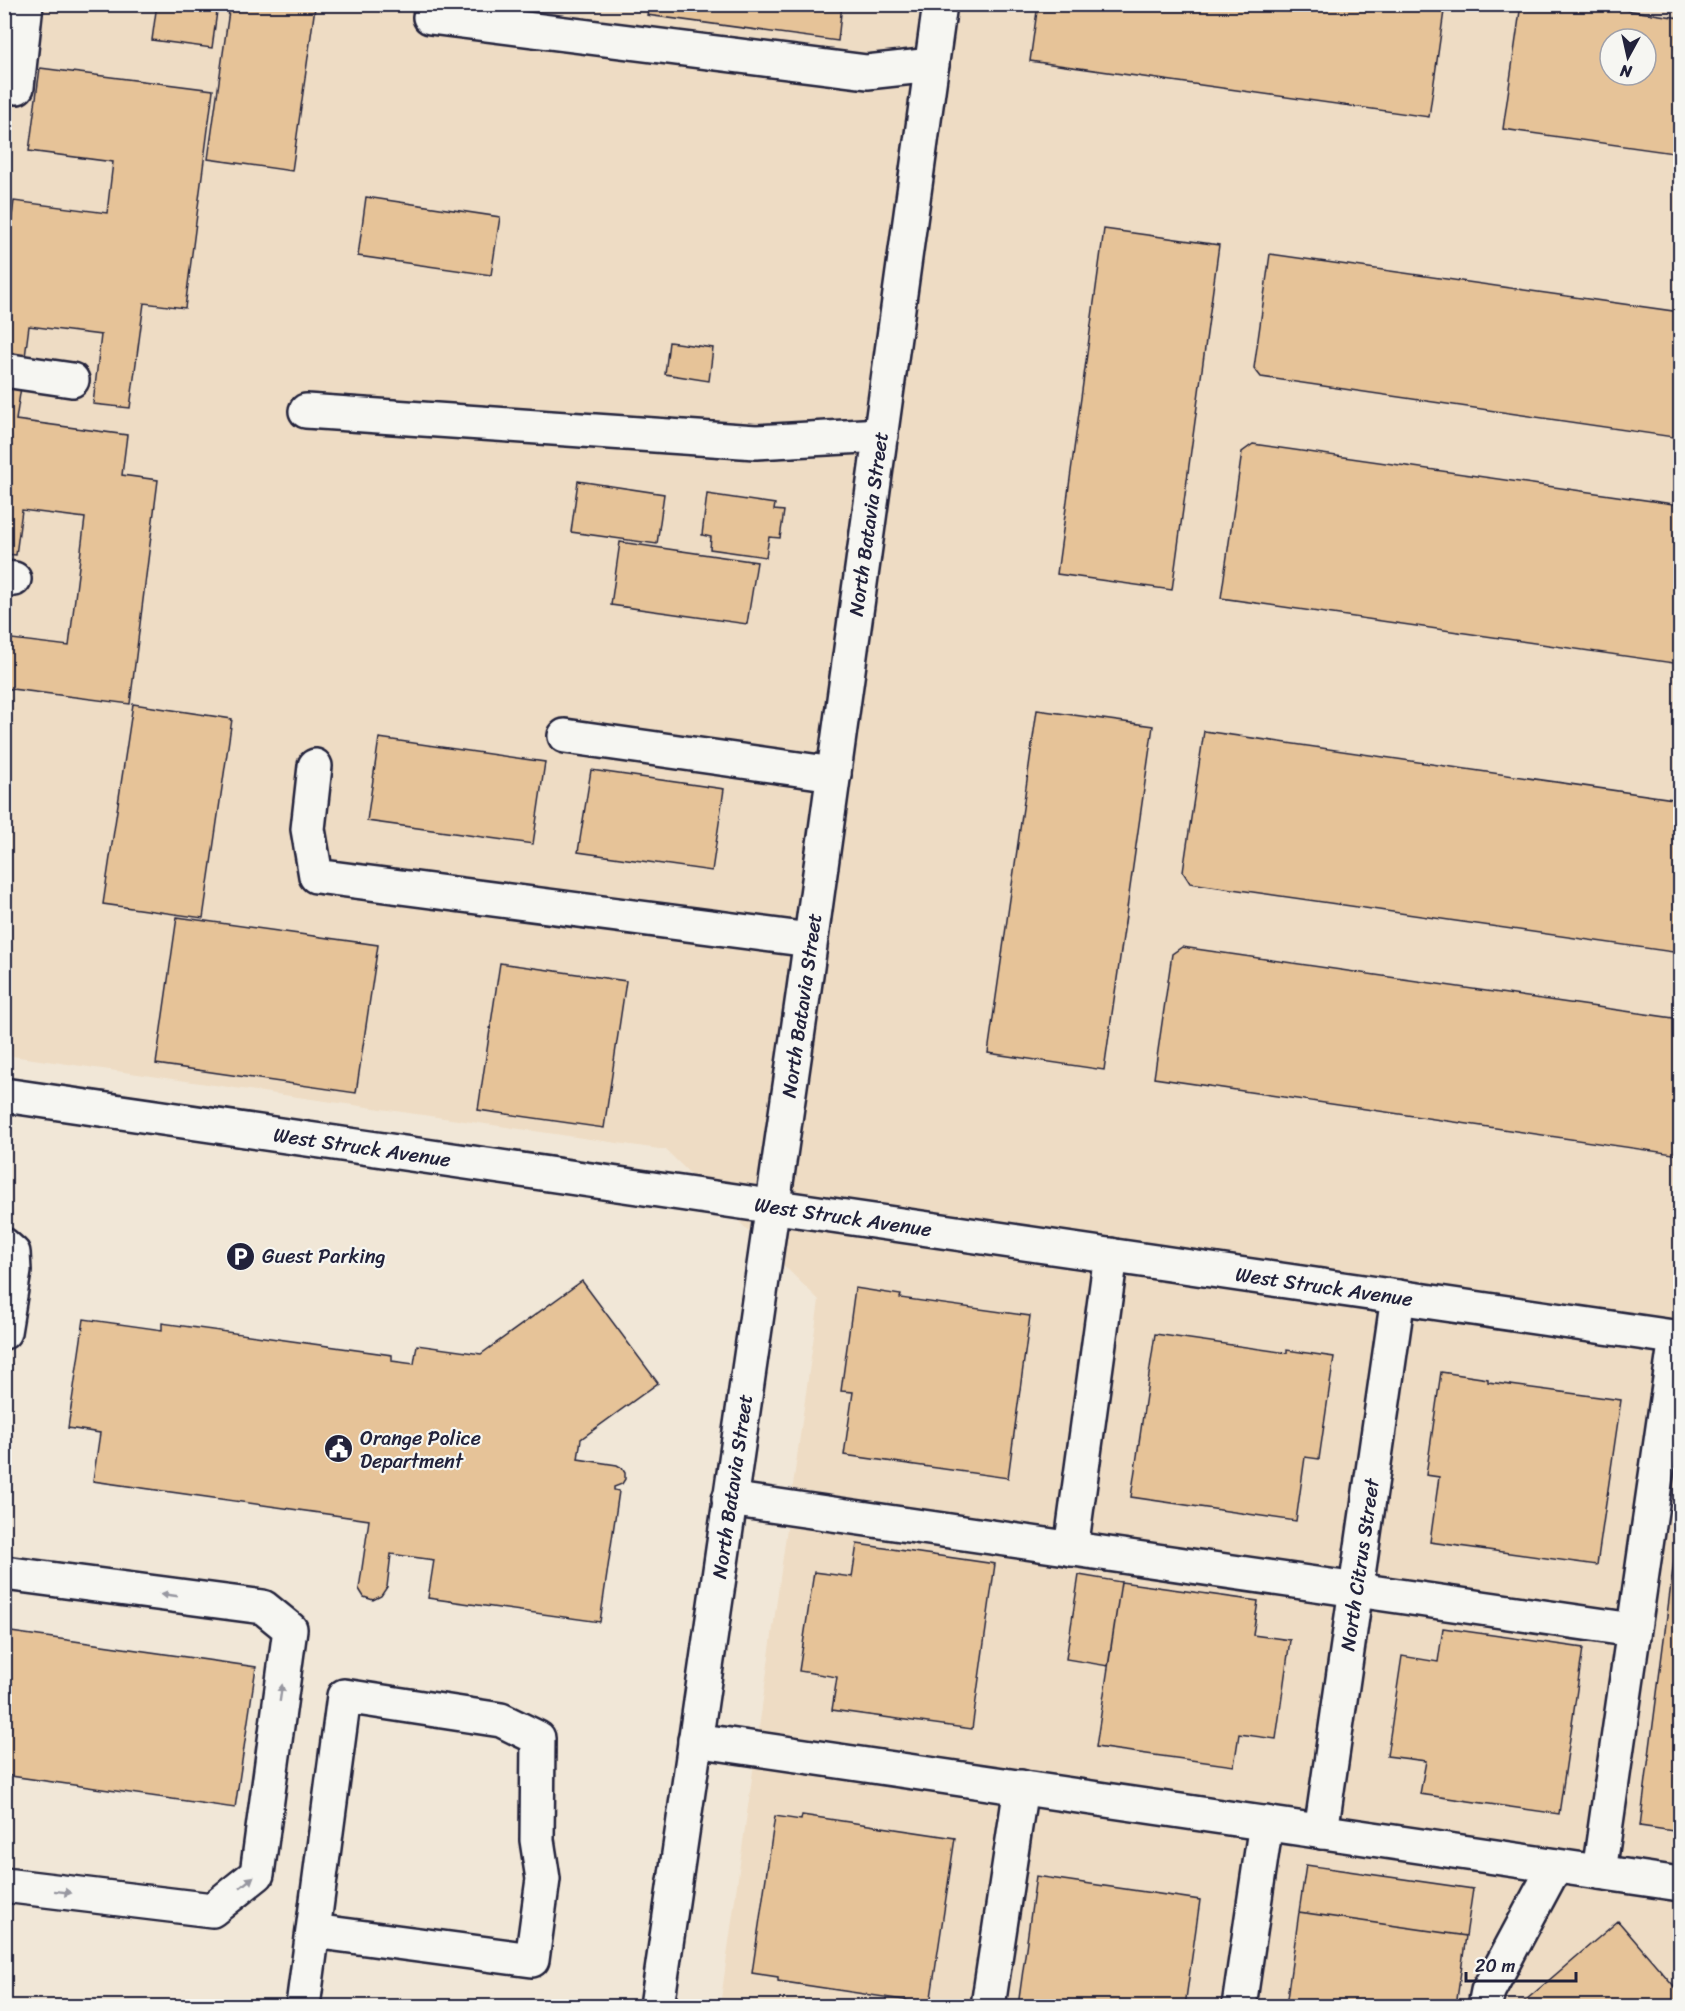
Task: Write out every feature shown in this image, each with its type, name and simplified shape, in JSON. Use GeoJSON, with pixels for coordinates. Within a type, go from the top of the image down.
{"type":"FeatureCollection","features":[{"type":"Feature","properties":{"kind":"street"},"geometry":{"type":"LineString","coordinates":[[4,85],[17,87],[26,4]]}},
{"type":"Feature","properties":{"kind":"street","name":"North Batavia Street"},"geometry":{"type":"LineString","coordinates":[[657,2007],[834,774],[940,4]]}},
{"type":"Feature","properties":{"kind":"street"},"geometry":{"type":"LineString","coordinates":[[430,17],[867,72],[932,65]]}},
{"type":"Feature","properties":{"kind":"street"},"geometry":{"type":"LineString","coordinates":[[4,370],[72,380]]}},
{"type":"Feature","properties":{"kind":"street"},"geometry":{"type":"LineString","coordinates":[[306,411],[756,442],[881,435]]}},
{"type":"Feature","properties":{"kind":"street"},"geometry":{"type":"LineString","coordinates":[[565,736],[834,774]]}},
{"type":"Feature","properties":{"kind":"street"},"geometry":{"type":"LineString","coordinates":[[315,766],[308,829],[316,876],[810,940]]}},
{"type":"Feature","properties":{"kind":"street","name":"West Struck Avenue"},"geometry":{"type":"LineString","coordinates":[[4,1095],[1678,1338]]}},
{"type":"Feature","properties":{"kind":"street"},"geometry":{"type":"LineString","coordinates":[[4,1245],[13,1253],[14,1271],[4,1332]]}},
{"type":"Feature","properties":{"kind":"street"},"geometry":{"type":"LineString","coordinates":[[1071,1549],[1111,1255]]}},
{"type":"Feature","properties":{"kind":"street","name":"North Citrus Street"},"geometry":{"type":"LineString","coordinates":[[1321,1832],[1398,1297]]}},
{"type":"Feature","properties":{"kind":"street"},"geometry":{"type":"LineString","coordinates":[[1599,1872],[1678,1338]]}},
{"type":"Feature","properties":{"kind":"street"},"geometry":{"type":"LineString","coordinates":[[729,1499],[1633,1630]]}},
{"type":"Feature","properties":{"kind":"street"},"geometry":{"type":"LineString","coordinates":[[4,1573],[263,1607],[290,1629],[257,1874],[212,1910],[4,1885]]}},
{"type":"Feature","properties":{"kind":"street"},"geometry":{"type":"LineString","coordinates":[[303,2007],[313,1931],[344,1696],[501,1720],[538,1738],[537,1840],[543,1879],[532,1960],[313,1931]]}},
{"type":"Feature","properties":{"kind":"street"},"geometry":{"type":"LineString","coordinates":[[695,1740],[1680,1884]]}},
{"type":"Feature","properties":{"kind":"street"},"geometry":{"type":"LineString","coordinates":[[988,2007],[1021,1788]]}},
{"type":"Feature","properties":{"kind":"street"},"geometry":{"type":"LineString","coordinates":[[1239,2007],[1266,1823]]}},
{"type":"Feature","properties":{"kind":"street"},"geometry":{"type":"LineString","coordinates":[[1485,2007],[1488,1991],[1555,1866]]}},
{"type":"Feature","properties":{"kind":"shaded area"},"geometry":{"type":"Polygon","coordinates":[[[5,5],[1680,5],[1680,2006],[726,2006],[721,1999],[819,1300],[666,1150],[5,1055],[5,5]]]}},
{"type":"Feature","properties":{"kind":"building"},"geometry":{"type":"Polygon","coordinates":[[[157,4],[218,4],[212,48],[152,40],[157,4]]]}},
{"type":"Feature","properties":{"kind":"building"},"geometry":{"type":"Polygon","coordinates":[[[230,4],[301,4],[315,7],[292,171],[208,159],[230,4]]]}},
{"type":"Feature","properties":{"kind":"building"},"geometry":{"type":"Polygon","coordinates":[[[649,4],[842,4],[838,41],[647,15],[649,4]]]}},
{"type":"Feature","properties":{"kind":"building"},"geometry":{"type":"Polygon","coordinates":[[[1038,4],[1445,4],[1429,117],[1030,61],[1038,4]]]}},
{"type":"Feature","properties":{"kind":"building"},"geometry":{"type":"Polygon","coordinates":[[[1521,4],[1584,4],[1680,18],[1680,154],[1503,129],[1521,4]]]}},
{"type":"Feature","properties":{"kind":"building"},"geometry":{"type":"Polygon","coordinates":[[[40,68],[213,90],[185,308],[144,303],[130,408],[93,404],[101,335],[29,326],[25,357],[4,354],[4,239],[9,240],[14,201],[107,213],[113,162],[29,151],[40,68]]]}},
{"type":"Feature","properties":{"kind":"building"},"geometry":{"type":"Polygon","coordinates":[[[366,197],[500,217],[491,275],[358,256],[366,197]]]}},
{"type":"Feature","properties":{"kind":"building"},"geometry":{"type":"Polygon","coordinates":[[[1104,229],[1219,245],[1172,590],[1057,574],[1104,229]]]}},
{"type":"Feature","properties":{"kind":"building"},"geometry":{"type":"Polygon","coordinates":[[[1270,254],[1680,312],[1680,438],[1261,377],[1254,368],[1270,254]]]}},
{"type":"Feature","properties":{"kind":"building"},"geometry":{"type":"Polygon","coordinates":[[[669,342],[713,348],[709,381],[665,374],[669,342]]]}},
{"type":"Feature","properties":{"kind":"building"},"geometry":{"type":"Polygon","coordinates":[[[4,385],[21,387],[16,420],[127,435],[122,475],[158,480],[130,704],[4,688],[4,638],[69,646],[85,518],[22,510],[16,555],[4,554],[4,385]]]}},
{"type":"Feature","properties":{"kind":"building"},"geometry":{"type":"Polygon","coordinates":[[[1253,444],[1680,505],[1680,664],[1221,598],[1242,452],[1253,444]]]}},
{"type":"Feature","properties":{"kind":"building"},"geometry":{"type":"Polygon","coordinates":[[[578,481],[664,494],[657,544],[571,532],[578,481]]]}},
{"type":"Feature","properties":{"kind":"building"},"geometry":{"type":"Polygon","coordinates":[[[707,494],[775,504],[774,510],[784,511],[780,538],[769,537],[766,557],[710,549],[711,537],[702,535],[707,494]]]}},
{"type":"Feature","properties":{"kind":"building"},"geometry":{"type":"Polygon","coordinates":[[[620,542],[757,562],[747,624],[611,605],[620,542]]]}},
{"type":"Feature","properties":{"kind":"building"},"geometry":{"type":"Polygon","coordinates":[[[4,598],[9,599],[4,635],[4,598]]]}},
{"type":"Feature","properties":{"kind":"building"},"geometry":{"type":"Polygon","coordinates":[[[133,704],[232,719],[203,918],[103,904],[133,704]]]}},
{"type":"Feature","properties":{"kind":"building"},"geometry":{"type":"Polygon","coordinates":[[[1037,710],[1153,726],[1104,1070],[988,1053],[1037,710]]]}},
{"type":"Feature","properties":{"kind":"building"},"geometry":{"type":"Polygon","coordinates":[[[1204,731],[1680,800],[1680,953],[1190,883],[1183,872],[1204,731]]]}},
{"type":"Feature","properties":{"kind":"building"},"geometry":{"type":"Polygon","coordinates":[[[379,738],[545,762],[533,844],[367,821],[379,738]]]}},
{"type":"Feature","properties":{"kind":"building"},"geometry":{"type":"Polygon","coordinates":[[[591,770],[724,789],[712,871],[578,852],[591,770]]]}},
{"type":"Feature","properties":{"kind":"building"},"geometry":{"type":"Polygon","coordinates":[[[177,917],[378,945],[356,1093],[156,1064],[177,917]]]}},
{"type":"Feature","properties":{"kind":"building"},"geometry":{"type":"Polygon","coordinates":[[[1182,947],[1680,1019],[1680,1155],[1154,1078],[1172,954],[1182,947]]]}},
{"type":"Feature","properties":{"kind":"building"},"geometry":{"type":"Polygon","coordinates":[[[500,963],[626,981],[604,1128],[478,1110],[500,963]]]}},
{"type":"Feature","properties":{"kind":"building","name":"Orange Police Department"},"geometry":{"type":"Polygon","coordinates":[[[582,1281],[658,1383],[581,1439],[578,1459],[617,1465],[625,1473],[622,1484],[614,1487],[614,1490],[619,1491],[600,1622],[428,1598],[434,1560],[391,1554],[387,1587],[381,1596],[373,1600],[364,1597],[359,1589],[369,1520],[93,1481],[100,1433],[68,1428],[84,1319],[162,1330],[162,1323],[392,1355],[392,1361],[414,1364],[417,1345],[481,1354],[582,1281]]]}},
{"type":"Feature","properties":{"kind":"building"},"geometry":{"type":"Polygon","coordinates":[[[855,1288],[901,1295],[900,1298],[1030,1316],[1008,1478],[844,1455],[853,1392],[841,1391],[855,1288]]]}},
{"type":"Feature","properties":{"kind":"building"},"geometry":{"type":"Polygon","coordinates":[[[1155,1334],[1287,1353],[1287,1350],[1334,1357],[1319,1459],[1305,1457],[1296,1521],[1131,1497],[1155,1334]]]}},
{"type":"Feature","properties":{"kind":"building"},"geometry":{"type":"Polygon","coordinates":[[[1441,1372],[1488,1379],[1488,1382],[1621,1400],[1597,1565],[1430,1542],[1439,1477],[1426,1475],[1441,1372]]]}},
{"type":"Feature","properties":{"kind":"building"},"geometry":{"type":"Polygon","coordinates":[[[1680,1514],[1680,1832],[1640,1826],[1680,1514]]]}},
{"type":"Feature","properties":{"kind":"building"},"geometry":{"type":"Polygon","coordinates":[[[857,1544],[995,1564],[972,1729],[832,1710],[837,1677],[799,1671],[814,1572],[852,1577],[857,1544]]]}},
{"type":"Feature","properties":{"kind":"building"},"geometry":{"type":"Polygon","coordinates":[[[1079,1575],[1121,1582],[1108,1666],[1066,1659],[1079,1575]]]}},
{"type":"Feature","properties":{"kind":"building"},"geometry":{"type":"Polygon","coordinates":[[[1121,1582],[1258,1601],[1253,1635],[1290,1640],[1276,1739],[1239,1734],[1234,1766],[1096,1747],[1121,1582]]]}},
{"type":"Feature","properties":{"kind":"building"},"geometry":{"type":"Polygon","coordinates":[[[1443,1628],[1583,1648],[1559,1814],[1420,1794],[1426,1761],[1387,1756],[1402,1656],[1438,1662],[1443,1628]]]}},
{"type":"Feature","properties":{"kind":"building"},"geometry":{"type":"Polygon","coordinates":[[[4,1631],[256,1667],[235,1808],[4,1775],[4,1631]]]}},
{"type":"Feature","properties":{"kind":"building"},"geometry":{"type":"Polygon","coordinates":[[[802,1815],[955,1838],[930,2004],[778,1981],[778,1977],[752,1973],[775,1816],[801,1820],[802,1815]]]}},
{"type":"Feature","properties":{"kind":"building"},"geometry":{"type":"Polygon","coordinates":[[[1306,1865],[1473,1889],[1466,1936],[1299,1912],[1306,1865]]]}},
{"type":"Feature","properties":{"kind":"building"},"geometry":{"type":"Polygon","coordinates":[[[1036,1876],[1200,1900],[1185,2006],[1018,2006],[1036,1876]]]}},
{"type":"Feature","properties":{"kind":"building"},"geometry":{"type":"Polygon","coordinates":[[[1299,1912],[1466,1936],[1456,2006],[1286,2006],[1299,1912]]]}},
{"type":"Feature","properties":{"kind":"building"},"geometry":{"type":"Polygon","coordinates":[[[1618,1921],[1680,1993],[1680,2006],[1519,2006],[1618,1921]]]}},
{"type":"Feature","properties":{"kind":"place","name":"Guest Parking"},"geometry":{"type":"Point","coordinates":[241,1256]}},
{"type":"Feature","properties":{"kind":"place","name":"Orange Police Department"},"geometry":{"type":"Point","coordinates":[339,1449]}}]}
